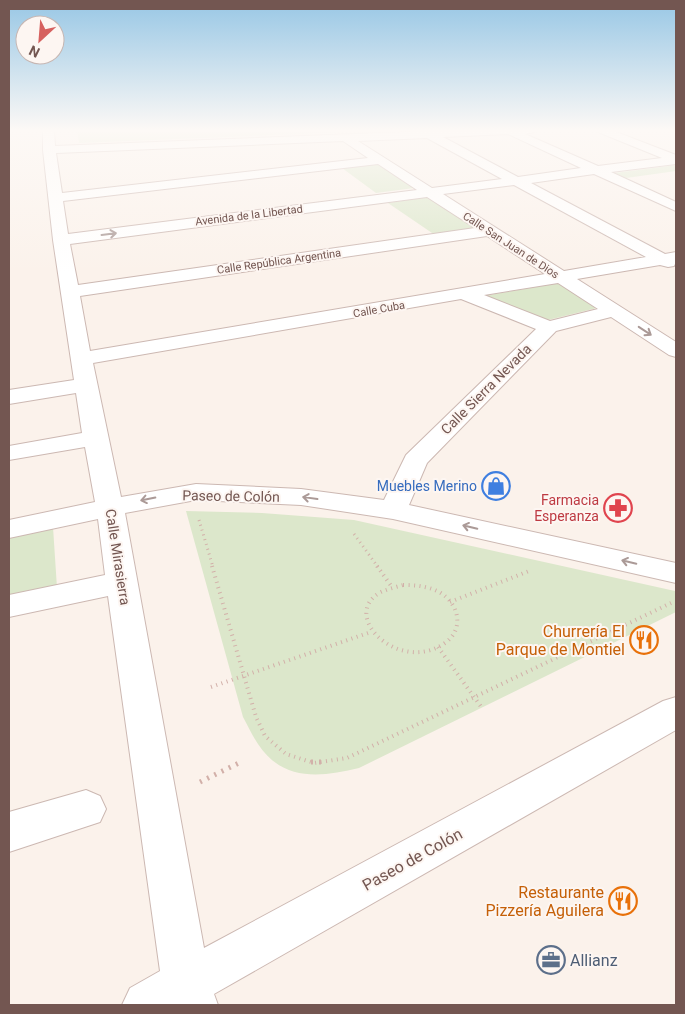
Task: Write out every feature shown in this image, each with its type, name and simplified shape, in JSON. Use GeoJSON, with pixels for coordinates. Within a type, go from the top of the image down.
{"type":"FeatureCollection","features":[{"type":"Feature","properties":{"kind":"street","name":"Calle Mirasierra"},"geometry":{"type":"LineString","coordinates":[[53,177],[69,292],[122,582],[176,998]]}},
{"type":"Feature","properties":{"kind":"street"},"geometry":{"type":"LineString","coordinates":[[55,198],[232,177]]}},
{"type":"Feature","properties":{"kind":"street","name":"Calle San Juan de Dios"},"geometry":{"type":"LineString","coordinates":[[407,177],[676,352]]}},
{"type":"Feature","properties":{"kind":"street"},"geometry":{"type":"LineString","coordinates":[[513,177],[672,261]]}},
{"type":"Feature","properties":{"kind":"street","name":"Avenida de la Libertad"},"geometry":{"type":"LineString","coordinates":[[61,240],[539,177]]}},
{"type":"Feature","properties":{"kind":"street"},"geometry":{"type":"LineString","coordinates":[[612,177],[676,207]]}},
{"type":"Feature","properties":{"kind":"street","name":"Calle República Argentina"},"geometry":{"type":"LineString","coordinates":[[69,292],[488,230]]}},
{"type":"Feature","properties":{"kind":"street","name":"Calle Cuba"},"geometry":{"type":"LineString","coordinates":[[9,397],[84,372],[464,294],[560,276],[672,261]]}},
{"type":"Feature","properties":{"kind":"street"},"geometry":{"type":"LineString","coordinates":[[464,294],[549,327],[614,311]]}},
{"type":"Feature","properties":{"kind":"street","name":"Calle Sierra Nevada"},"geometry":{"type":"LineString","coordinates":[[393,510],[415,460],[549,327]]}},
{"type":"Feature","properties":{"kind":"street"},"geometry":{"type":"LineString","coordinates":[[9,453],[95,438]]}},
{"type":"Feature","properties":{"kind":"street","name":"Paseo de Colón"},"geometry":{"type":"LineString","coordinates":[[9,529],[161,497],[196,492],[301,497],[393,510],[676,573]]}},
{"type":"Feature","properties":{"kind":"street"},"geometry":{"type":"LineString","coordinates":[[9,606],[122,582]]}},
{"type":"Feature","properties":{"kind":"street","name":"Paseo de Colón"},"geometry":{"type":"LineString","coordinates":[[176,998],[676,712]]}},
{"type":"Feature","properties":{"kind":"street"},"geometry":{"type":"LineString","coordinates":[[9,832],[86,809]]}},
{"type":"Feature","properties":{"kind":"path"},"geometry":{"type":"LineString","coordinates":[[198,515],[256,717],[265,736],[286,754],[314,764],[347,758],[676,601]]}},
{"type":"Feature","properties":{"kind":"path"},"geometry":{"type":"LineString","coordinates":[[352,532],[392,587]]}},
{"type":"Feature","properties":{"kind":"path"},"geometry":{"type":"LineString","coordinates":[[450,602],[537,568]]}},
{"type":"Feature","properties":{"kind":"path"},"geometry":{"type":"LineString","coordinates":[[414,585],[424,587],[435,590],[450,602],[458,618],[457,627],[447,642],[426,651],[401,651],[388,646],[371,632],[366,613],[368,605],[374,597],[392,587],[414,585]]}},
{"type":"Feature","properties":{"kind":"path"},"geometry":{"type":"LineString","coordinates":[[211,687],[371,632]]}},
{"type":"Feature","properties":{"kind":"path"},"geometry":{"type":"LineString","coordinates":[[438,647],[482,708]]}},
{"type":"Feature","properties":{"kind":"path"},"geometry":{"type":"LineString","coordinates":[[200,782],[239,763]]}},
{"type":"Feature","properties":{"kind":"green space"},"geometry":{"type":"Polygon","coordinates":[[[355,177],[398,177],[414,188],[376,193],[355,177]]]}},
{"type":"Feature","properties":{"kind":"green space"},"geometry":{"type":"Polygon","coordinates":[[[428,197],[477,228],[435,235],[388,203],[428,197]]]}},
{"type":"Feature","properties":{"kind":"green space"},"geometry":{"type":"Polygon","coordinates":[[[560,283],[597,308],[544,321],[483,296],[560,283]]]}},
{"type":"Feature","properties":{"kind":"green space"},"geometry":{"type":"Polygon","coordinates":[[[186,511],[262,513],[354,520],[676,591],[676,612],[359,768],[331,773],[304,774],[291,771],[279,765],[268,756],[256,741],[243,717],[186,511]]]}},
{"type":"Feature","properties":{"kind":"green space"},"geometry":{"type":"Polygon","coordinates":[[[53,527],[57,588],[9,598],[9,536],[53,527]]]}},
{"type":"Feature","properties":{"kind":"place","name":"Muebles Merino"},"geometry":{"type":"Point","coordinates":[496,486]}},
{"type":"Feature","properties":{"kind":"place","name":"Farmacia Esperanza"},"geometry":{"type":"Point","coordinates":[618,508]}},
{"type":"Feature","properties":{"kind":"place","name":"Churrería El Parque de Montiel"},"geometry":{"type":"Point","coordinates":[644,640]}},
{"type":"Feature","properties":{"kind":"place","name":"Restaurante Pizzería Aguilera"},"geometry":{"type":"Point","coordinates":[623,901]}},
{"type":"Feature","properties":{"kind":"place","name":"Allianz"},"geometry":{"type":"Point","coordinates":[551,960]}}]}
